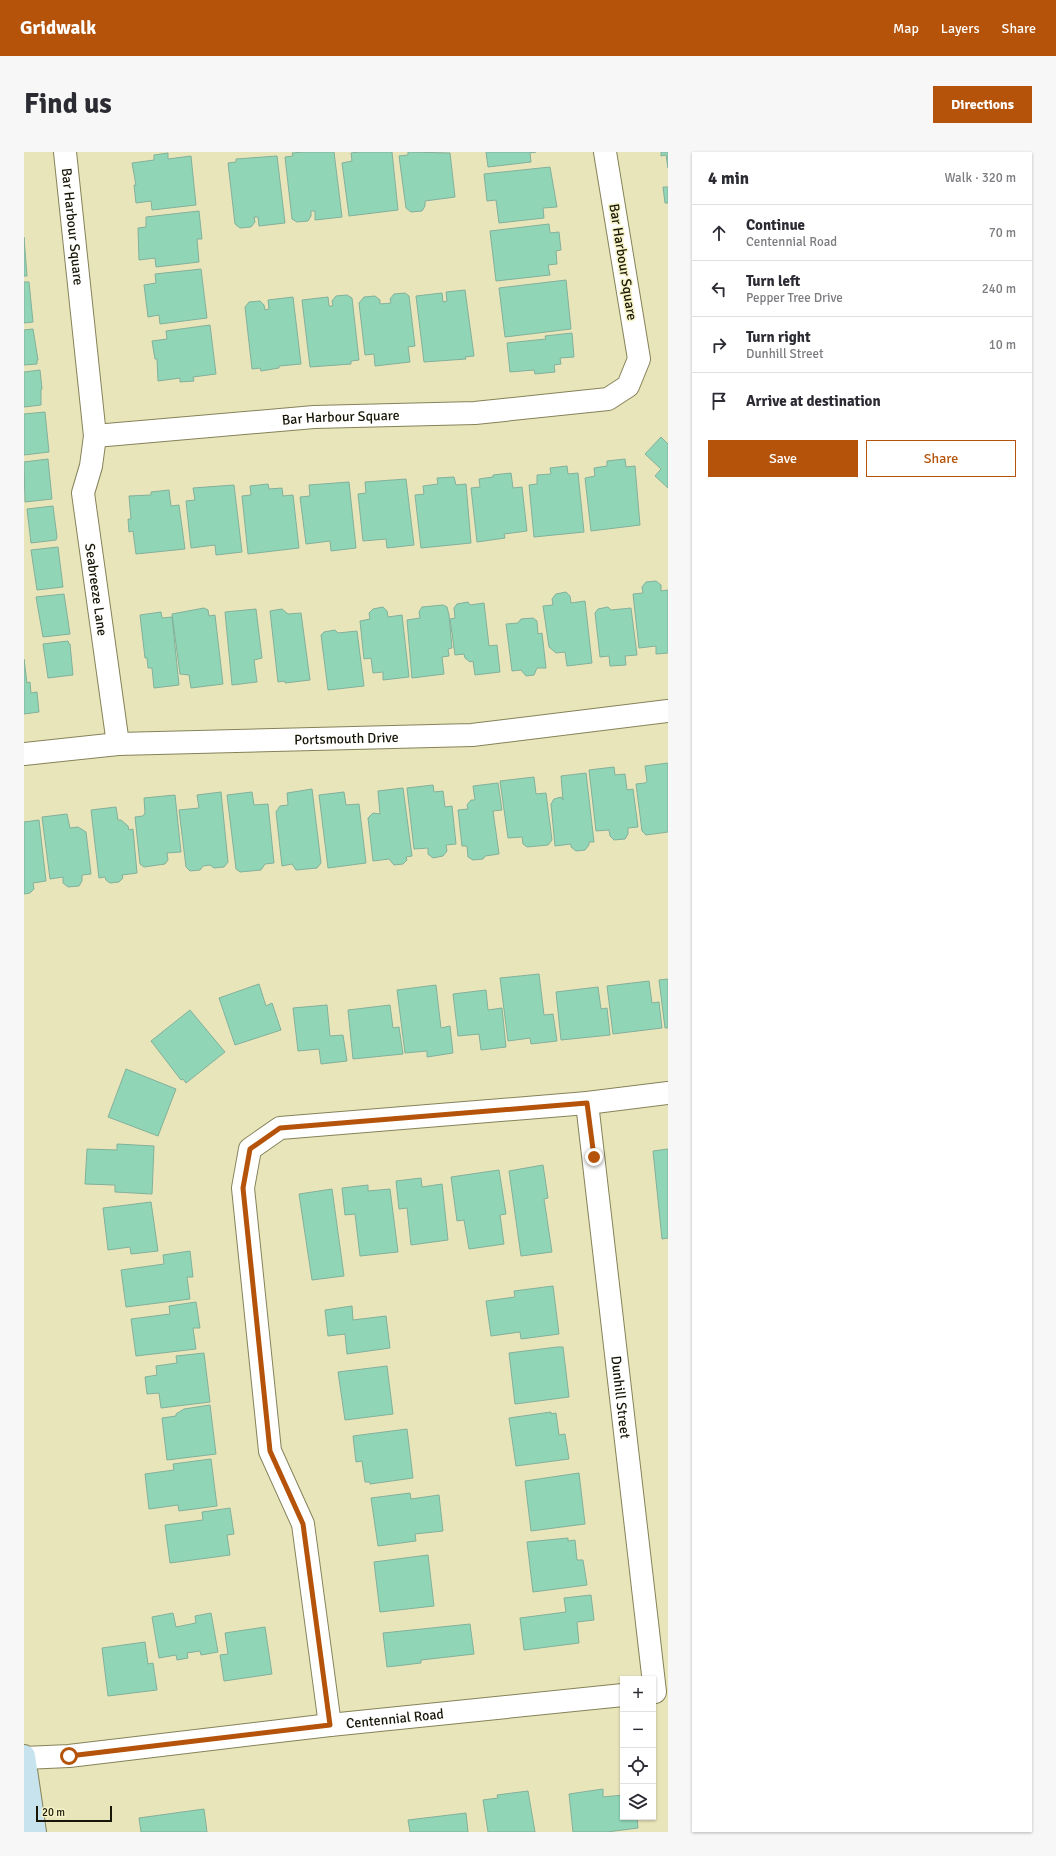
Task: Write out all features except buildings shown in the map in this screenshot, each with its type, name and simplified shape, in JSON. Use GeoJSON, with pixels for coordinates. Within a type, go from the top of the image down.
{"type":"FeatureCollection","features":[{"type":"Feature","properties":{"kind":"main road"},"geometry":{"type":"LineString","coordinates":[[24,1757],[36,1832]]}},
{"type":"Feature","properties":{"kind":"street","name":"Bar Harbour Square"},"geometry":{"type":"LineString","coordinates":[[65,152],[95,436],[314,417],[475,413],[608,399],[628,386],[639,359],[605,152]]}},
{"type":"Feature","properties":{"kind":"street","name":"Seabreeze Lane"},"geometry":{"type":"LineString","coordinates":[[95,436],[90,466],[83,493],[118,744]]}},
{"type":"Feature","properties":{"kind":"street","name":"Portsmouth Drive"},"geometry":{"type":"LineString","coordinates":[[24,754],[118,744],[472,735],[668,711]]}},
{"type":"Feature","properties":{"kind":"street"},"geometry":{"type":"LineString","coordinates":[[330,1725],[303,1524],[270,1451],[243,1188],[250,1149],[280,1128],[587,1103],[668,1093]]}},
{"type":"Feature","properties":{"kind":"street","name":"Dunhill Street"},"geometry":{"type":"LineString","coordinates":[[587,1103],[659,1691]]}},
{"type":"Feature","properties":{"kind":"street","name":"Centennial Road"},"geometry":{"type":"LineString","coordinates":[[24,1757],[69,1756],[330,1725],[620,1695]]}},
{"type":"Feature","properties":{"kind":"route"},"geometry":{"type":"LineString","coordinates":[[69,1756],[330,1725],[303,1524],[270,1451],[243,1188],[250,1149],[280,1128],[587,1103],[594,1157]]}}]}
